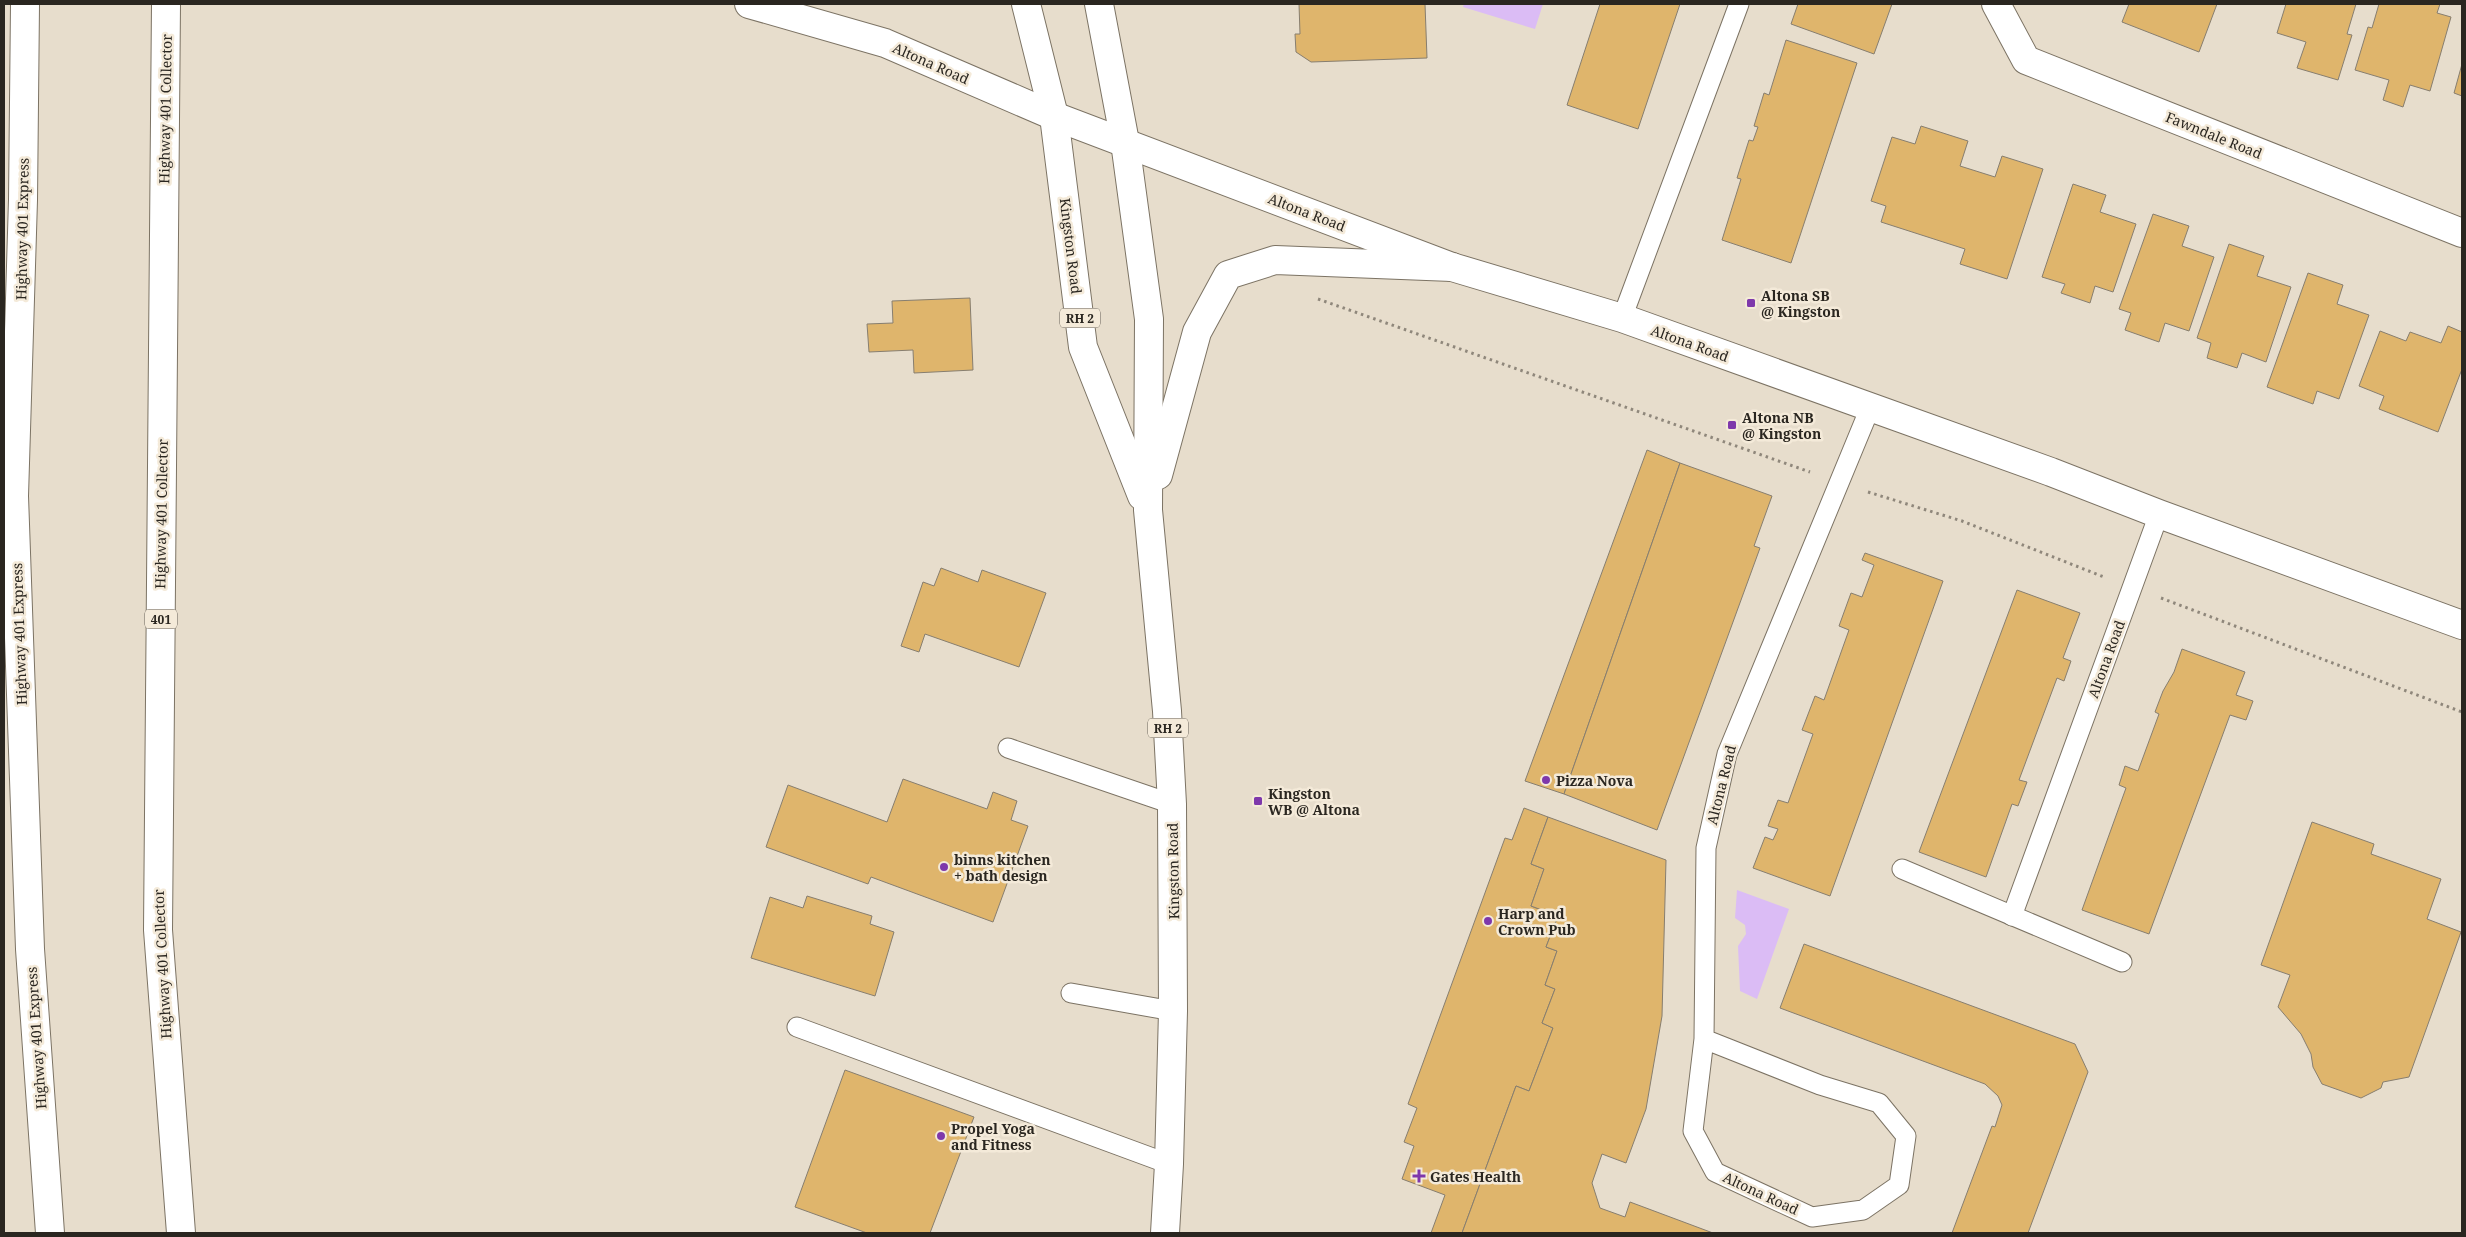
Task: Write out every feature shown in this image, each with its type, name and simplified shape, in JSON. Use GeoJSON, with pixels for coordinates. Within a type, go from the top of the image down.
{"type":"FeatureCollection","features":[{"type":"Feature","properties":{"kind":"main road","name":"Highway 401 Express"},"geometry":{"type":"LineString","coordinates":[[25,4],[24,200],[14,496],[30,949],[50,1233]]}},
{"type":"Feature","properties":{"kind":"main road","name":"Highway 401 Collector"},"geometry":{"type":"LineString","coordinates":[[166,4],[158,930],[181,1233]]}},
{"type":"Feature","properties":{"kind":"main road","name":"Altona Road"},"geometry":{"type":"LineString","coordinates":[[750,4],[885,43],[1054,116],[1452,267],[1622,318],[2050,472],[2462,625]]}},
{"type":"Feature","properties":{"kind":"main road","name":"Kingston Road"},"geometry":{"type":"LineString","coordinates":[[1026,4],[1054,116],[1083,347],[1148,510]]}},
{"type":"Feature","properties":{"kind":"main road","name":"Kingston Road"},"geometry":{"type":"LineString","coordinates":[[1099,4],[1125,142],[1149,319],[1148,510],[1167,711],[1172,804],[1173,1011],[1169,1164],[1164,1233]]}},
{"type":"Feature","properties":{"kind":"main road","name":"Fawndale Road"},"geometry":{"type":"LineString","coordinates":[[1996,4],[2026,60],[2462,233]]}},
{"type":"Feature","properties":{"kind":"main road"},"geometry":{"type":"LineString","coordinates":[[1148,510],[1197,332],[1228,276],[1275,260],[1452,267]]}},
{"type":"Feature","properties":{"kind":"lane"},"geometry":{"type":"LineString","coordinates":[[1622,318],[1739,4]]}},
{"type":"Feature","properties":{"kind":"lane","name":"Altona Road"},"geometry":{"type":"LineString","coordinates":[[1704,1039],[1820,1085],[1879,1103],[1906,1136],[1899,1185],[1863,1210],[1812,1217],[1715,1172],[1694,1131],[1704,1039],[1706,848],[1727,754],[1870,408]]}},
{"type":"Feature","properties":{"kind":"lane","name":"Altona Road"},"geometry":{"type":"LineString","coordinates":[[2012,916],[2159,514]]}},
{"type":"Feature","properties":{"kind":"lane"},"geometry":{"type":"LineString","coordinates":[[1008,748],[1172,804]]}},
{"type":"Feature","properties":{"kind":"lane"},"geometry":{"type":"LineString","coordinates":[[1902,869],[2122,962]]}},
{"type":"Feature","properties":{"kind":"lane"},"geometry":{"type":"LineString","coordinates":[[1071,993],[1173,1011]]}},
{"type":"Feature","properties":{"kind":"lane"},"geometry":{"type":"LineString","coordinates":[[797,1027],[1169,1164]]}},
{"type":"Feature","properties":{"kind":"shaded area"},"geometry":{"type":"Polygon","coordinates":[[[1464,4],[1543,4],[1535,29],[1463,7],[1464,4]]]}},
{"type":"Feature","properties":{"kind":"shaded area"},"geometry":{"type":"Polygon","coordinates":[[[1737,890],[1789,909],[1757,999],[1740,991],[1738,946],[1746,934],[1745,925],[1735,918],[1737,890]]]}},
{"type":"Feature","properties":{"kind":"building"},"geometry":{"type":"Polygon","coordinates":[[[1299,4],[1425,4],[1427,58],[1311,62],[1296,52],[1295,34],[1300,34],[1299,4]]]}},
{"type":"Feature","properties":{"kind":"building"},"geometry":{"type":"Polygon","coordinates":[[[1600,4],[1680,4],[1638,129],[1567,105],[1600,4]]]}},
{"type":"Feature","properties":{"kind":"building"},"geometry":{"type":"Polygon","coordinates":[[[1798,4],[1892,4],[1874,54],[1791,24],[1798,4]]]}},
{"type":"Feature","properties":{"kind":"building"},"geometry":{"type":"Polygon","coordinates":[[[2129,4],[2217,4],[2199,52],[2122,22],[2129,4]]]}},
{"type":"Feature","properties":{"kind":"building"},"geometry":{"type":"Polygon","coordinates":[[[2286,4],[2356,4],[2347,34],[2352,35],[2338,80],[2297,68],[2306,42],[2277,33],[2286,4]]]}},
{"type":"Feature","properties":{"kind":"building"},"geometry":{"type":"Polygon","coordinates":[[[2379,4],[2440,4],[2437,13],[2451,17],[2430,91],[2410,85],[2403,107],[2383,100],[2389,80],[2355,70],[2368,27],[2372,28],[2379,4]]]}},
{"type":"Feature","properties":{"kind":"building"},"geometry":{"type":"Polygon","coordinates":[[[1786,40],[1857,63],[1791,263],[1722,240],[1741,179],[1737,178],[1749,140],[1753,141],[1758,127],[1754,126],[1764,93],[1769,95],[1786,40]]]}},
{"type":"Feature","properties":{"kind":"building"},"geometry":{"type":"Polygon","coordinates":[[[2462,64],[2462,96],[2454,93],[2462,64]]]}},
{"type":"Feature","properties":{"kind":"building"},"geometry":{"type":"Polygon","coordinates":[[[1921,126],[1968,141],[1960,166],[1995,177],[2002,156],[2043,169],[2007,279],[1960,264],[1965,249],[1881,222],[1886,206],[1871,201],[1892,137],[1915,144],[1921,126]]]}},
{"type":"Feature","properties":{"kind":"building"},"geometry":{"type":"Polygon","coordinates":[[[2073,184],[2106,195],[2100,212],[2136,224],[2113,292],[2095,286],[2090,303],[2061,293],[2065,284],[2042,277],[2073,184]]]}},
{"type":"Feature","properties":{"kind":"building"},"geometry":{"type":"Polygon","coordinates":[[[2153,214],[2189,226],[2182,246],[2214,257],[2189,331],[2165,323],[2159,342],[2125,330],[2131,313],[2119,309],[2153,214]]]}},
{"type":"Feature","properties":{"kind":"building"},"geometry":{"type":"Polygon","coordinates":[[[2229,244],[2264,256],[2257,276],[2291,287],[2266,362],[2242,353],[2237,368],[2207,358],[2211,343],[2197,338],[2229,244]]]}},
{"type":"Feature","properties":{"kind":"building"},"geometry":{"type":"Polygon","coordinates":[[[2308,273],[2343,285],[2337,304],[2369,315],[2339,399],[2317,391],[2313,404],[2267,387],[2308,273]]]}},
{"type":"Feature","properties":{"kind":"building"},"geometry":{"type":"Polygon","coordinates":[[[970,298],[973,370],[914,373],[913,350],[869,352],[867,324],[893,323],[892,301],[970,298]]]}},
{"type":"Feature","properties":{"kind":"building"},"geometry":{"type":"Polygon","coordinates":[[[2448,326],[2462,332],[2462,369],[2438,432],[2379,409],[2384,396],[2359,386],[2380,331],[2406,341],[2410,332],[2441,343],[2448,326]]]}},
{"type":"Feature","properties":{"kind":"building"},"geometry":{"type":"Polygon","coordinates":[[[1647,450],[1680,463],[1564,794],[1525,781],[1647,450]]]}},
{"type":"Feature","properties":{"kind":"building"},"geometry":{"type":"Polygon","coordinates":[[[1680,463],[1772,496],[1754,546],[1760,548],[1657,830],[1564,794],[1680,463]]]}},
{"type":"Feature","properties":{"kind":"building"},"geometry":{"type":"Polygon","coordinates":[[[1865,553],[1943,581],[1830,896],[1753,868],[1765,837],[1773,840],[1778,829],[1768,826],[1778,800],[1788,803],[1813,734],[1802,730],[1815,696],[1824,700],[1849,630],[1839,626],[1851,593],[1862,597],[1874,565],[1862,560],[1865,553]]]}},
{"type":"Feature","properties":{"kind":"building"},"geometry":{"type":"Polygon","coordinates":[[[941,568],[978,582],[982,570],[1046,593],[1019,667],[925,634],[919,652],[901,646],[923,582],[934,586],[941,568]]]}},
{"type":"Feature","properties":{"kind":"building"},"geometry":{"type":"Polygon","coordinates":[[[2017,590],[2080,613],[2063,658],[2071,661],[2064,681],[2057,678],[2019,780],[2027,782],[2018,806],[2012,804],[1986,877],[1919,852],[2017,590]]]}},
{"type":"Feature","properties":{"kind":"building"},"geometry":{"type":"Polygon","coordinates":[[[2182,649],[2245,672],[2236,695],[2253,701],[2246,720],[2230,715],[2149,934],[2082,910],[2126,788],[2119,785],[2125,766],[2138,771],[2159,714],[2155,712],[2163,691],[2174,672],[2182,649]]]}},
{"type":"Feature","properties":{"kind":"building"},"geometry":{"type":"Polygon","coordinates":[[[903,779],[987,809],[993,792],[1017,801],[1011,820],[1028,826],[993,922],[871,877],[868,884],[766,847],[788,785],[887,822],[903,779]]]}},
{"type":"Feature","properties":{"kind":"building"},"geometry":{"type":"Polygon","coordinates":[[[1524,808],[1548,817],[1531,864],[1544,869],[1531,906],[1558,916],[1546,947],[1557,951],[1545,985],[1555,989],[1542,1023],[1553,1028],[1529,1091],[1516,1086],[1462,1233],[1431,1233],[1445,1195],[1402,1179],[1414,1146],[1404,1142],[1417,1108],[1408,1104],[1505,838],[1512,840],[1524,808]]]}},
{"type":"Feature","properties":{"kind":"building"},"geometry":{"type":"Polygon","coordinates":[[[1548,817],[1666,860],[1662,1016],[1646,1109],[1626,1163],[1602,1154],[1592,1183],[1600,1208],[1625,1217],[1630,1202],[1713,1233],[1462,1233],[1516,1086],[1529,1091],[1553,1028],[1542,1023],[1555,989],[1545,985],[1557,951],[1546,947],[1558,916],[1531,906],[1544,869],[1531,864],[1548,817]]]}},
{"type":"Feature","properties":{"kind":"building"},"geometry":{"type":"Polygon","coordinates":[[[2312,822],[2374,844],[2371,854],[2441,879],[2427,919],[2461,932],[2409,1077],[2383,1082],[2381,1088],[2361,1098],[2322,1084],[2313,1067],[2311,1054],[2301,1034],[2278,1007],[2290,975],[2261,965],[2312,822]]]}},
{"type":"Feature","properties":{"kind":"building"},"geometry":{"type":"Polygon","coordinates":[[[807,896],[872,916],[870,924],[894,932],[875,996],[751,958],[770,897],[803,908],[807,896]]]}},
{"type":"Feature","properties":{"kind":"building"},"geometry":{"type":"Polygon","coordinates":[[[1804,944],[2075,1044],[2088,1072],[2028,1233],[1952,1233],[1992,1126],[1995,1127],[2002,1105],[1998,1096],[1985,1084],[1780,1008],[1804,944]]]}},
{"type":"Feature","properties":{"kind":"building"},"geometry":{"type":"Polygon","coordinates":[[[845,1070],[974,1117],[930,1233],[867,1233],[795,1207],[845,1070]]]}},
{"type":"Feature","properties":{"kind":"place","name":"Altona SB @ Kingston"},"geometry":{"type":"Point","coordinates":[1751,303]}},
{"type":"Feature","properties":{"kind":"place","name":"Altona NB @ Kingston"},"geometry":{"type":"Point","coordinates":[1732,425]}},
{"type":"Feature","properties":{"kind":"place","name":"Pizza Nova"},"geometry":{"type":"Point","coordinates":[1546,780]}},
{"type":"Feature","properties":{"kind":"place","name":"Kingston WB @ Altona"},"geometry":{"type":"Point","coordinates":[1258,801]}},
{"type":"Feature","properties":{"kind":"place","name":"binns kitchen + bath design"},"geometry":{"type":"Point","coordinates":[944,867]}},
{"type":"Feature","properties":{"kind":"place","name":"Harp and Crown Pub"},"geometry":{"type":"Point","coordinates":[1488,921]}},
{"type":"Feature","properties":{"kind":"place","name":"Propel Yoga and Fitness"},"geometry":{"type":"Point","coordinates":[941,1136]}},
{"type":"Feature","properties":{"kind":"place","name":"Gates Health"},"geometry":{"type":"Point","coordinates":[1419,1176]}}]}
